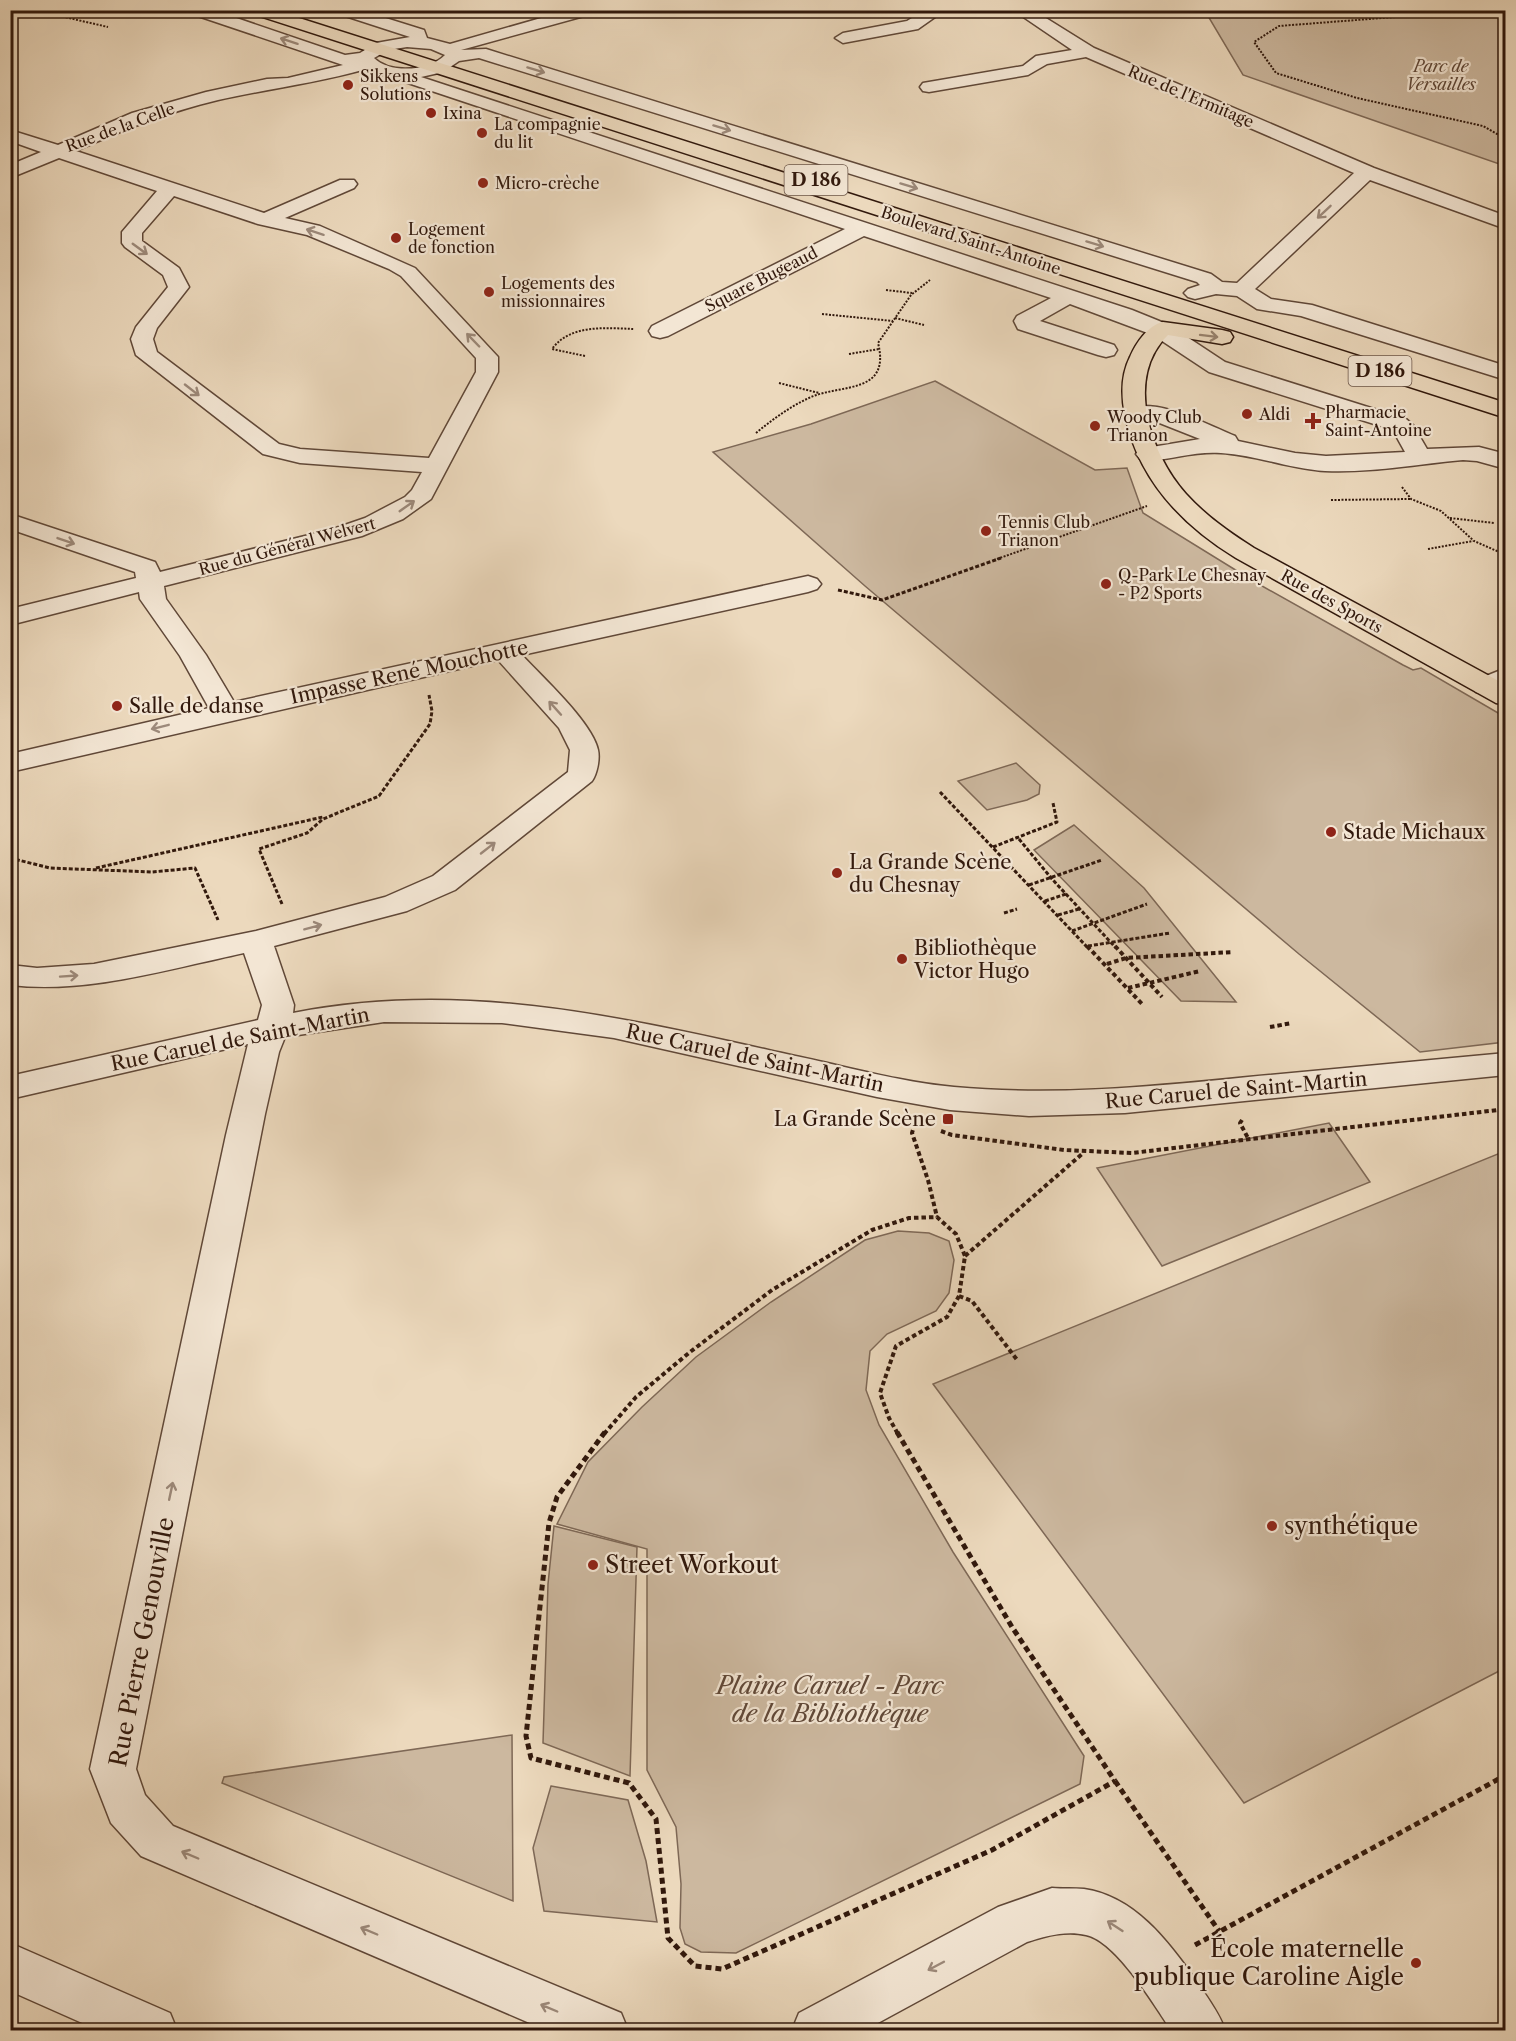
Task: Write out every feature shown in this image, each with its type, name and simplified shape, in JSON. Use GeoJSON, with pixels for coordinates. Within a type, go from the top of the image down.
{"type":"FeatureCollection","features":[{"type":"Feature","properties":{"kind":"main road","name":"Boulevard Saint-Antoine"},"geometry":{"type":"LineString","coordinates":[[256,10],[375,54],[446,59],[1177,300],[1263,320],[1506,399]]}},
{"type":"Feature","properties":{"kind":"main road","name":"Boulevard Saint-Antoine"},"geometry":{"type":"LineString","coordinates":[[281,10],[375,54]]}},
{"type":"Feature","properties":{"kind":"main road","name":"Rue des Sports"},"geometry":{"type":"LineString","coordinates":[[1177,300],[1158,312],[1162,329],[1149,341],[1136,366],[1131,388],[1135,413],[1148,454],[1179,500],[1214,532],[1238,548],[1499,686]]}},
{"type":"Feature","properties":{"kind":"main road","name":"Boulevard Saint-Antoine"},"geometry":{"type":"LineString","coordinates":[[1263,320],[1506,411]]}},
{"type":"Feature","properties":{"kind":"main road"},"geometry":{"type":"LineString","coordinates":[[1162,329],[1232,338],[1263,320]]}},
{"type":"Feature","properties":{"kind":"street","name":"Boulevard Saint-Antoine"},"geometry":{"type":"LineString","coordinates":[[195,10],[344,60],[419,42],[446,59]]}},
{"type":"Feature","properties":{"kind":"street","name":"Boulevard Saint-Antoine"},"geometry":{"type":"LineString","coordinates":[[342,10],[418,34],[419,42]]}},
{"type":"Feature","properties":{"kind":"street"},"geometry":{"type":"LineString","coordinates":[[446,59],[588,10]]}},
{"type":"Feature","properties":{"kind":"street"},"geometry":{"type":"LineString","coordinates":[[843,38],[912,26],[937,10]]}},
{"type":"Feature","properties":{"kind":"street","name":"Rue de l'Ermitage"},"geometry":{"type":"LineString","coordinates":[[1021,10],[1088,51],[1367,172],[1506,223]]}},
{"type":"Feature","properties":{"kind":"street"},"geometry":{"type":"LineString","coordinates":[[929,87],[1028,70],[1042,60],[1088,51]]}},
{"type":"Feature","properties":{"kind":"street","name":"Boulevard Saint-Antoine"},"geometry":{"type":"LineString","coordinates":[[386,71],[412,72],[446,59],[480,53],[1204,278],[1216,288]]}},
{"type":"Feature","properties":{"kind":"street","name":"Boulevard Saint-Antoine"},"geometry":{"type":"LineString","coordinates":[[375,54],[386,71],[1069,296],[1162,329],[1217,367],[1398,424],[1405,430],[1420,458]]}},
{"type":"Feature","properties":{"kind":"street","name":"Rue de la Celle"},"geometry":{"type":"LineString","coordinates":[[10,172],[138,117],[212,96],[267,84],[288,82],[341,68],[375,54]]}},
{"type":"Feature","properties":{"kind":"street","name":"Rue de la Celle"},"geometry":{"type":"LineString","coordinates":[[267,84],[278,77],[344,60]]}},
{"type":"Feature","properties":{"kind":"street","name":"Rue du Général Welvert"},"geometry":{"type":"LineString","coordinates":[[10,135],[265,220],[312,230],[408,272],[487,357],[487,372],[422,494],[413,503],[375,524],[151,583],[10,617]]}},
{"type":"Feature","properties":{"kind":"street"},"geometry":{"type":"LineString","coordinates":[[1177,300],[1216,288],[1242,290],[1367,172]]}},
{"type":"Feature","properties":{"kind":"street"},"geometry":{"type":"LineString","coordinates":[[265,220],[347,184]]}},
{"type":"Feature","properties":{"kind":"street"},"geometry":{"type":"LineString","coordinates":[[170,188],[132,232],[132,243],[172,272],[179,287],[147,327],[142,339],[147,355],[271,449],[300,456],[438,466]]}},
{"type":"Feature","properties":{"kind":"street","name":"Square Bugeaud"},"geometry":{"type":"LineString","coordinates":[[660,330],[863,228]]}},
{"type":"Feature","properties":{"kind":"street","name":"Boulevard Saint-Antoine"},"geometry":{"type":"LineString","coordinates":[[1242,290],[1263,320]]}},
{"type":"Feature","properties":{"kind":"street"},"geometry":{"type":"LineString","coordinates":[[1069,296],[1031,316],[1025,321],[1026,324],[1106,350]]}},
{"type":"Feature","properties":{"kind":"street"},"geometry":{"type":"LineString","coordinates":[[1263,320],[1304,310],[1506,373]]}},
{"type":"Feature","properties":{"kind":"street"},"geometry":{"type":"LineString","coordinates":[[1135,413],[1161,415],[1195,426],[1239,447]]}},
{"type":"Feature","properties":{"kind":"street"},"geometry":{"type":"LineString","coordinates":[[1148,454],[1165,453],[1188,446],[1239,447],[1307,462],[1354,464],[1391,462],[1463,453],[1479,454],[1506,462]]}},
{"type":"Feature","properties":{"kind":"street"},"geometry":{"type":"LineString","coordinates":[[10,521],[146,567],[153,599],[193,655],[225,711]]}},
{"type":"Feature","properties":{"kind":"street","name":"Impasse René Mouchotte"},"geometry":{"type":"LineString","coordinates":[[10,763],[225,711],[505,652],[808,584]]}},
{"type":"Feature","properties":{"kind":"street"},"geometry":{"type":"LineString","coordinates":[[10,975],[37,978],[94,974],[243,944],[396,904],[444,883],[582,775],[584,750],[571,725],[505,652]]}},
{"type":"Feature","properties":{"kind":"street","name":"Rue Pierre Genouville"},"geometry":{"type":"LineString","coordinates":[[243,944],[278,1005],[272,1029],[263,1049],[234,1176],[228,1219],[113,1769],[128,1808],[157,1841],[603,2031]]}},
{"type":"Feature","properties":{"kind":"street","name":"Rue Caruel de Saint-Martin"},"geometry":{"type":"LineString","coordinates":[[10,1088],[272,1029],[384,1011],[502,1012],[614,1027],[865,1082],[940,1096],[1029,1104],[1125,1101],[1506,1064]]}},
{"type":"Feature","properties":{"kind":"street"},"geometry":{"type":"LineString","coordinates":[[817,2031],[1015,1923],[1052,1911],[1086,1912],[1105,1919],[1125,1932],[1157,1966],[1200,2031]]}},
{"type":"Feature","properties":{"kind":"street"},"geometry":{"type":"LineString","coordinates":[[10,1966],[152,2031]]}},
{"type":"Feature","properties":{"kind":"path"},"geometry":{"type":"LineString","coordinates":[[1181,13],[1186,10]]}},
{"type":"Feature","properties":{"kind":"path"},"geometry":{"type":"LineString","coordinates":[[1489,10],[1477,14],[1434,14],[1279,26],[1254,42],[1276,73],[1357,98],[1483,126],[1506,139]]}},
{"type":"Feature","properties":{"kind":"path"},"geometry":{"type":"LineString","coordinates":[[10,13],[63,16],[108,27]]}},
{"type":"Feature","properties":{"kind":"path"},"geometry":{"type":"LineString","coordinates":[[756,433],[797,404],[820,393],[864,383],[872,377],[880,370],[878,343],[894,319],[913,293],[957,260]]}},
{"type":"Feature","properties":{"kind":"path"},"geometry":{"type":"LineString","coordinates":[[886,290],[913,293]]}},
{"type":"Feature","properties":{"kind":"path"},"geometry":{"type":"LineString","coordinates":[[822,314],[894,319],[924,325]]}},
{"type":"Feature","properties":{"kind":"path"},"geometry":{"type":"LineString","coordinates":[[585,356],[552,349],[555,343],[572,332],[603,328],[660,330]]}},
{"type":"Feature","properties":{"kind":"path"},"geometry":{"type":"LineString","coordinates":[[849,354],[879,349]]}},
{"type":"Feature","properties":{"kind":"path"},"geometry":{"type":"LineString","coordinates":[[779,383],[820,393]]}},
{"type":"Feature","properties":{"kind":"path"},"geometry":{"type":"LineString","coordinates":[[1391,462],[1404,493],[1411,499],[1449,518],[1474,541],[1506,555]]}},
{"type":"Feature","properties":{"kind":"path"},"geometry":{"type":"LineString","coordinates":[[1332,500],[1411,499]]}},
{"type":"Feature","properties":{"kind":"path"},"geometry":{"type":"LineString","coordinates":[[808,584],[882,600],[1141,507],[1179,500]]}},
{"type":"Feature","properties":{"kind":"path"},"geometry":{"type":"LineString","coordinates":[[1449,518],[1494,523]]}},
{"type":"Feature","properties":{"kind":"path"},"geometry":{"type":"LineString","coordinates":[[1428,549],[1474,541]]}},
{"type":"Feature","properties":{"kind":"path"},"geometry":{"type":"LineString","coordinates":[[293,932],[259,849],[307,833],[323,819],[379,796],[430,724],[432,711],[427,682],[416,670]]}},
{"type":"Feature","properties":{"kind":"path"},"geometry":{"type":"LineString","coordinates":[[939,792],[1072,931],[1107,964],[1142,1004]]}},
{"type":"Feature","properties":{"kind":"path"},"geometry":{"type":"LineString","coordinates":[[993,847],[1019,839],[1057,822],[1053,803]]}},
{"type":"Feature","properties":{"kind":"path"},"geometry":{"type":"LineString","coordinates":[[88,870],[332,815]]}},
{"type":"Feature","properties":{"kind":"path"},"geometry":{"type":"LineString","coordinates":[[1019,839],[1079,909],[1162,997]]}},
{"type":"Feature","properties":{"kind":"path"},"geometry":{"type":"LineString","coordinates":[[10,858],[50,867],[88,870],[152,872],[195,868],[243,944]]}},
{"type":"Feature","properties":{"kind":"path"},"geometry":{"type":"LineString","coordinates":[[1029,885],[1102,860]]}},
{"type":"Feature","properties":{"kind":"path"},"geometry":{"type":"LineString","coordinates":[[1044,901],[1066,894]]}},
{"type":"Feature","properties":{"kind":"path"},"geometry":{"type":"LineString","coordinates":[[1072,931],[1147,904]]}},
{"type":"Feature","properties":{"kind":"path"},"geometry":{"type":"LineString","coordinates":[[1004,913],[1017,909]]}},
{"type":"Feature","properties":{"kind":"path"},"geometry":{"type":"LineString","coordinates":[[1058,915],[1079,909]]}},
{"type":"Feature","properties":{"kind":"path"},"geometry":{"type":"LineString","coordinates":[[1088,946],[1170,933]]}},
{"type":"Feature","properties":{"kind":"path"},"geometry":{"type":"LineString","coordinates":[[1107,964],[1126,958],[1233,952]]}},
{"type":"Feature","properties":{"kind":"path"},"geometry":{"type":"LineString","coordinates":[[1128,988],[1200,971]]}},
{"type":"Feature","properties":{"kind":"path"},"geometry":{"type":"LineString","coordinates":[[1270,1027],[1292,1023]]}},
{"type":"Feature","properties":{"kind":"path"},"geometry":{"type":"LineString","coordinates":[[932,1125],[952,1135],[1083,1154],[1142,1151],[1506,1109]]}},
{"type":"Feature","properties":{"kind":"path"},"geometry":{"type":"LineString","coordinates":[[918,1116],[912,1133],[928,1180],[937,1217],[956,1234],[965,1256],[959,1296],[947,1317],[896,1346],[880,1393],[889,1418],[971,1560],[1056,1694],[1219,1931]]}},
{"type":"Feature","properties":{"kind":"path"},"geometry":{"type":"LineString","coordinates":[[965,1256],[1083,1154]]}},
{"type":"Feature","properties":{"kind":"path"},"geometry":{"type":"LineString","coordinates":[[937,1217],[909,1218],[872,1230],[772,1290],[690,1352],[636,1397],[597,1442],[557,1497],[549,1523],[526,1736],[531,1758],[629,1783],[656,1819],[668,1938],[695,1966],[722,1969],[992,1850],[1116,1780]]}},
{"type":"Feature","properties":{"kind":"path"},"geometry":{"type":"LineString","coordinates":[[959,1296],[972,1301],[1018,1361]]}},
{"type":"Feature","properties":{"kind":"path"},"geometry":{"type":"LineString","coordinates":[[1157,1966],[1506,1775]]}},
{"type":"Feature","properties":{"kind":"green space","name":"Parc de Versailles"},"geometry":{"type":"Polygon","coordinates":[[[1205,11],[1505,11],[1505,166],[1243,75],[1205,11]]]}},
{"type":"Feature","properties":{"kind":"green space","name":"Stade Michaux"},"geometry":{"type":"Polygon","coordinates":[[[935,381],[1095,470],[1127,468],[1143,513],[1255,582],[1403,665],[1413,670],[1421,668],[1505,717],[1505,1042],[1420,1052],[1299,954],[865,586],[713,452],[811,424],[935,381]]]}},
{"type":"Feature","properties":{"kind":"green space"},"geometry":{"type":"Polygon","coordinates":[[[1016,763],[1040,785],[1039,794],[1027,800],[987,810],[958,781],[1016,763]]]}},
{"type":"Feature","properties":{"kind":"green space"},"geometry":{"type":"Polygon","coordinates":[[[1074,825],[1144,888],[1236,1002],[1181,1001],[1034,850],[1074,825]]]}},
{"type":"Feature","properties":{"kind":"green space"},"geometry":{"type":"Polygon","coordinates":[[[1329,1123],[1370,1182],[1162,1266],[1097,1168],[1329,1123]]]}},
{"type":"Feature","properties":{"kind":"green space","name":"synthétique"},"geometry":{"type":"Polygon","coordinates":[[[1505,1151],[1505,1668],[1244,1803],[933,1384],[1505,1151]]]}},
{"type":"Feature","properties":{"kind":"green space","name":"Plaine Caruel - Parc de la Bibliothèque"},"geometry":{"type":"Polygon","coordinates":[[[898,1231],[929,1233],[949,1241],[954,1260],[949,1293],[936,1311],[887,1334],[870,1351],[866,1390],[879,1425],[953,1552],[1084,1756],[1080,1784],[736,1953],[701,1952],[685,1944],[680,1928],[681,1884],[676,1827],[647,1770],[647,1549],[557,1524],[588,1462],[696,1357],[771,1302],[865,1240],[898,1231]]]}},
{"type":"Feature","properties":{"kind":"green space"},"geometry":{"type":"Polygon","coordinates":[[[554,1526],[637,1547],[630,1776],[543,1743],[548,1584],[554,1526]]]}},
{"type":"Feature","properties":{"kind":"green space"},"geometry":{"type":"Polygon","coordinates":[[[512,1735],[513,1901],[222,1783],[224,1777],[512,1735]]]}},
{"type":"Feature","properties":{"kind":"green space"},"geometry":{"type":"Polygon","coordinates":[[[551,1786],[628,1800],[646,1861],[657,1922],[544,1911],[533,1848],[551,1786]]]}},
{"type":"Feature","properties":{"kind":"place","name":"Sikkens Solutions"},"geometry":{"type":"Point","coordinates":[348,85]}},
{"type":"Feature","properties":{"kind":"place","name":"Ixina"},"geometry":{"type":"Point","coordinates":[431,113]}},
{"type":"Feature","properties":{"kind":"place","name":"La compagnie du lit"},"geometry":{"type":"Point","coordinates":[482,133]}},
{"type":"Feature","properties":{"kind":"place","name":"Micro-crèche"},"geometry":{"type":"Point","coordinates":[483,183]}},
{"type":"Feature","properties":{"kind":"place","name":"Logement de fonction"},"geometry":{"type":"Point","coordinates":[396,238]}},
{"type":"Feature","properties":{"kind":"place","name":"Logements des missionnaires"},"geometry":{"type":"Point","coordinates":[489,292]}},
{"type":"Feature","properties":{"kind":"place","name":"Aldi"},"geometry":{"type":"Point","coordinates":[1247,414]}},
{"type":"Feature","properties":{"kind":"place","name":"Pharmacie Saint-Antoine"},"geometry":{"type":"Point","coordinates":[1313,421]}},
{"type":"Feature","properties":{"kind":"place","name":"Woody Club Trianon"},"geometry":{"type":"Point","coordinates":[1095,426]}},
{"type":"Feature","properties":{"kind":"place","name":"Tennis Club Trianon"},"geometry":{"type":"Point","coordinates":[986,531]}},
{"type":"Feature","properties":{"kind":"place","name":"Q-Park Le Chesnay - P2 Sports"},"geometry":{"type":"Point","coordinates":[1106,584]}},
{"type":"Feature","properties":{"kind":"place","name":"Salle de danse"},"geometry":{"type":"Point","coordinates":[117,706]}},
{"type":"Feature","properties":{"kind":"place","name":"Stade Michaux"},"geometry":{"type":"Point","coordinates":[1331,832]}},
{"type":"Feature","properties":{"kind":"place","name":"La Grande Scène du Chesnay"},"geometry":{"type":"Point","coordinates":[837,873]}},
{"type":"Feature","properties":{"kind":"place","name":"Bibliothèque Victor Hugo"},"geometry":{"type":"Point","coordinates":[902,959]}},
{"type":"Feature","properties":{"kind":"place","name":"La Grande Scène"},"geometry":{"type":"Point","coordinates":[948,1119]}},
{"type":"Feature","properties":{"kind":"place","name":"synthétique"},"geometry":{"type":"Point","coordinates":[1272,1526]}},
{"type":"Feature","properties":{"kind":"place","name":"Street Workout"},"geometry":{"type":"Point","coordinates":[593,1565]}},
{"type":"Feature","properties":{"kind":"place","name":"École maternelle publique Caroline Aigle"},"geometry":{"type":"Point","coordinates":[1416,1963]}}]}
